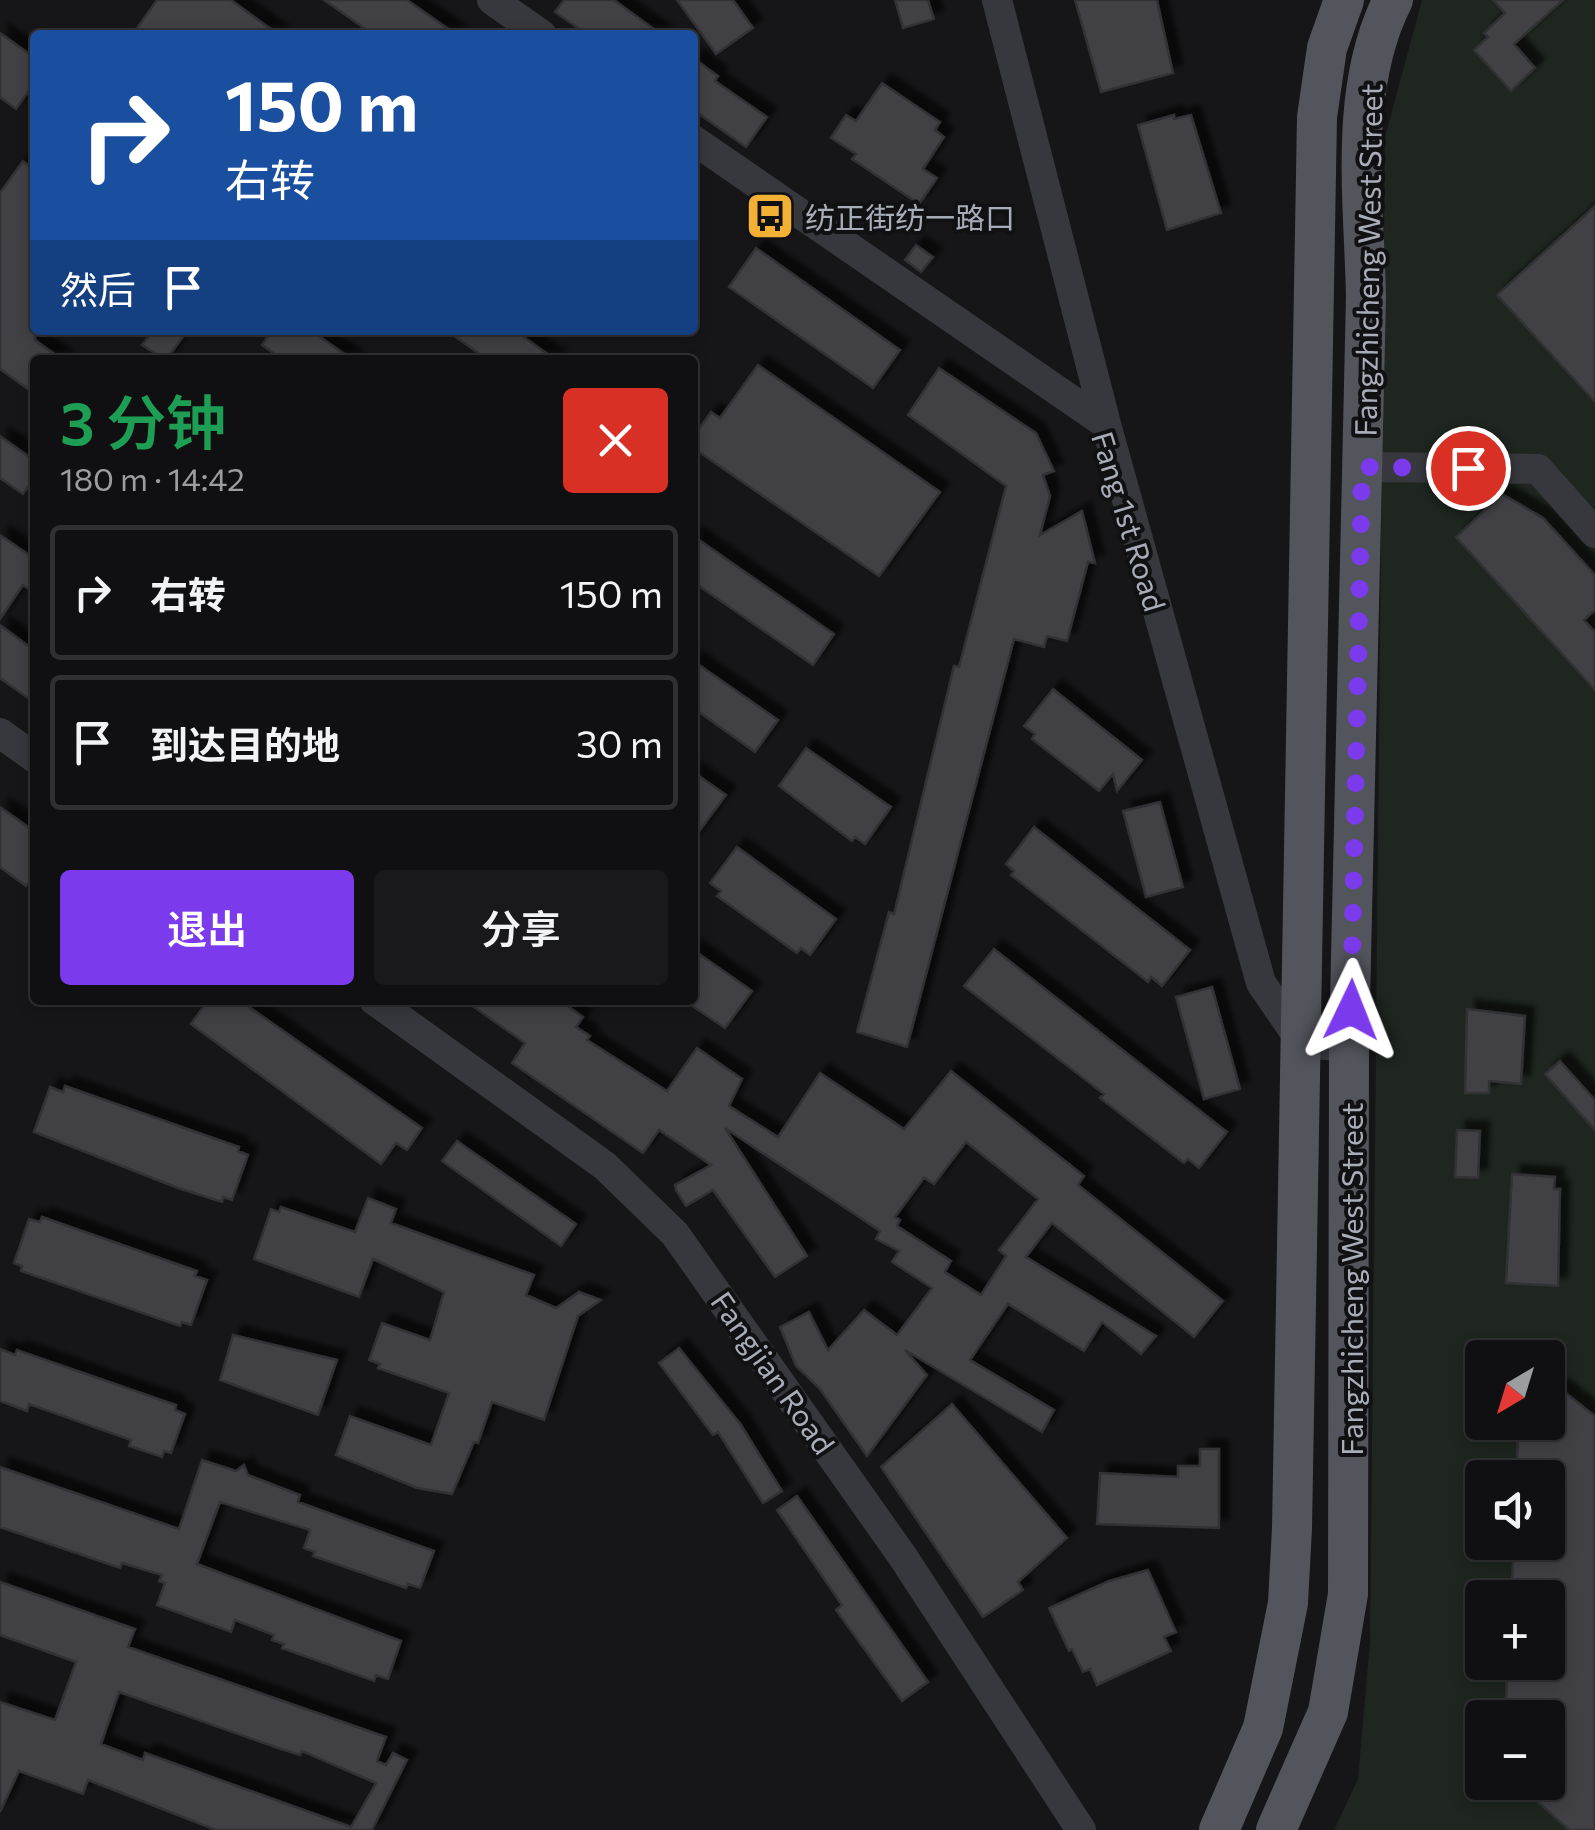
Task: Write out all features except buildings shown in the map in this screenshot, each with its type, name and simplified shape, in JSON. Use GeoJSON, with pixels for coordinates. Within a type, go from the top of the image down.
{"type":"FeatureCollection","features":[{"type":"Feature","properties":{"kind":"main road","name":"Fangzhicheng West Street"},"geometry":{"type":"LineString","coordinates":[[1219,1830],[1263,1728],[1288,1603],[1304,1044],[1317,117],[1327,48],[1344,0]]}},
{"type":"Feature","properties":{"kind":"main road","name":"Fangzhicheng West Street"},"geometry":{"type":"LineString","coordinates":[[1276,1830],[1328,1712],[1348,1594],[1349,1046],[1362,467],[1364,127],[1374,57],[1393,0]]}},
{"type":"Feature","properties":{"kind":"street"},"geometry":{"type":"LineString","coordinates":[[492,0],[535,30]]}},
{"type":"Feature","properties":{"kind":"street"},"geometry":{"type":"LineString","coordinates":[[997,0],[1106,424]]}},
{"type":"Feature","properties":{"kind":"street","name":"Fang 1st Road"},"geometry":{"type":"LineString","coordinates":[[698,143],[1106,424],[1261,983],[1304,1044]]}},
{"type":"Feature","properties":{"kind":"street"},"geometry":{"type":"LineString","coordinates":[[1362,467],[1538,470],[1595,533]]}},
{"type":"Feature","properties":{"kind":"street"},"geometry":{"type":"LineString","coordinates":[[0,733],[30,754]]}},
{"type":"Feature","properties":{"kind":"street","name":"Fangjian Road"},"geometry":{"type":"LineString","coordinates":[[381,1005],[606,1166],[674,1234],[903,1557],[1081,1830]]}},
{"type":"Feature","properties":{"kind":"street"},"geometry":{"type":"LineString","coordinates":[[1304,1044],[1349,1046]]}},
{"type":"Feature","properties":{"kind":"shaded area"},"geometry":{"type":"Polygon","coordinates":[[[1422,0],[1595,0],[1595,1830],[1334,1830],[1358,1779],[1370,1641],[1385,137],[1422,0]]]}},
{"type":"Feature","properties":{"kind":"place","name":"纺正街纺一路口"},"geometry":{"type":"Point","coordinates":[770,216]}},
{"type":"Feature","properties":{"kind":"route"},"geometry":{"type":"LineString","coordinates":[[1351,1010],[1362,467],[1468,468]]}}]}
